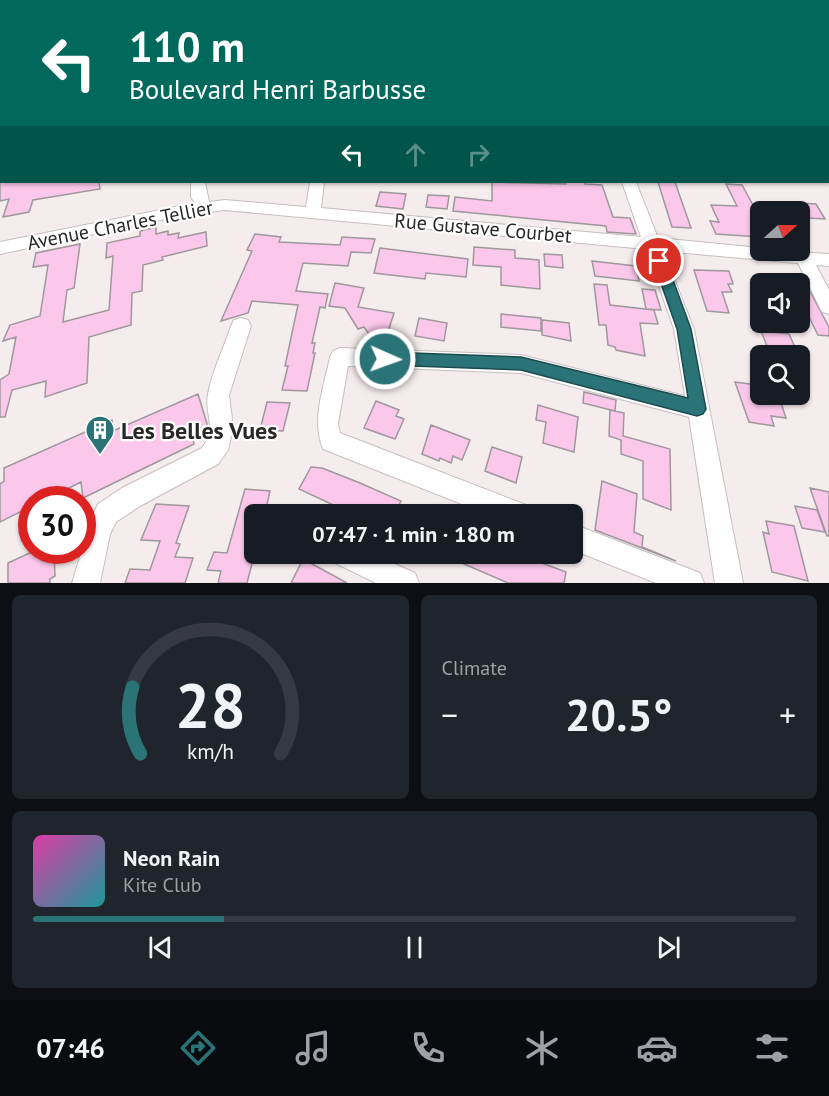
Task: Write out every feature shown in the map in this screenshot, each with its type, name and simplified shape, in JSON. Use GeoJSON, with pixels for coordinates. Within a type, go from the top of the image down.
{"type":"FeatureCollection","features":[{"type":"Feature","properties":{"kind":"street"},"geometry":{"type":"LineString","coordinates":[[198,183],[199,197],[205,208]]}},
{"type":"Feature","properties":{"kind":"street"},"geometry":{"type":"LineString","coordinates":[[313,212],[318,183]]}},
{"type":"Feature","properties":{"kind":"street"},"geometry":{"type":"LineString","coordinates":[[629,183],[684,329],[729,583]]}},
{"type":"Feature","properties":{"kind":"street","name":"Avenue Charles Tellier"},"geometry":{"type":"LineString","coordinates":[[0,248],[184,210],[225,206],[313,212]]}},
{"type":"Feature","properties":{"kind":"street","name":"Rue Gustave Courbet"},"geometry":{"type":"LineString","coordinates":[[313,212],[750,254]]}},
{"type":"Feature","properties":{"kind":"street","name":"Rue Gustave Courbet"},"geometry":{"type":"LineString","coordinates":[[810,259],[829,261]]}},
{"type":"Feature","properties":{"kind":"street"},"geometry":{"type":"LineString","coordinates":[[805,261],[829,307]]}},
{"type":"Feature","properties":{"kind":"street"},"geometry":{"type":"LineString","coordinates":[[86,583],[98,532],[107,513],[131,497],[210,456],[220,442],[222,427],[218,395],[241,326]]}},
{"type":"Feature","properties":{"kind":"street"},"geometry":{"type":"LineString","coordinates":[[492,504],[331,441],[327,424],[340,357],[521,364],[697,409]]}},
{"type":"Feature","properties":{"kind":"street"},"geometry":{"type":"LineString","coordinates":[[583,541],[690,583]]}},
{"type":"Feature","properties":{"kind":"street"},"geometry":{"type":"LineString","coordinates":[[365,564],[405,583]]}},
{"type":"Feature","properties":{"kind":"building"},"geometry":{"type":"Polygon","coordinates":[[[0,183],[99,183],[100,189],[33,200],[29,212],[3,217],[9,199],[0,201],[0,183]]]}},
{"type":"Feature","properties":{"kind":"building"},"geometry":{"type":"Polygon","coordinates":[[[492,183],[602,185],[613,217],[630,218],[636,234],[607,232],[606,226],[453,211],[455,197],[492,201],[492,183]]]}},
{"type":"Feature","properties":{"kind":"building"},"geometry":{"type":"Polygon","coordinates":[[[658,183],[675,183],[691,228],[672,227],[658,183]]]}},
{"type":"Feature","properties":{"kind":"building"},"geometry":{"type":"Polygon","coordinates":[[[726,184],[742,185],[751,201],[750,236],[716,234],[710,221],[719,222],[711,205],[737,206],[726,184]]]}},
{"type":"Feature","properties":{"kind":"building"},"geometry":{"type":"Polygon","coordinates":[[[380,192],[406,194],[403,209],[376,206],[380,192]]]}},
{"type":"Feature","properties":{"kind":"building"},"geometry":{"type":"Polygon","coordinates":[[[428,195],[449,196],[447,209],[426,207],[428,195]]]}},
{"type":"Feature","properties":{"kind":"building"},"geometry":{"type":"Polygon","coordinates":[[[810,204],[816,204],[825,219],[810,218],[810,204]]]}},
{"type":"Feature","properties":{"kind":"building"},"geometry":{"type":"Polygon","coordinates":[[[156,227],[156,234],[168,231],[168,235],[179,233],[178,238],[206,232],[207,246],[162,257],[163,260],[143,265],[142,291],[132,293],[131,325],[89,337],[87,383],[45,397],[46,381],[12,390],[5,417],[0,417],[0,380],[9,374],[16,337],[3,341],[10,325],[40,316],[48,265],[33,267],[36,253],[80,244],[74,288],[67,290],[63,322],[109,310],[113,256],[106,258],[107,243],[140,236],[140,231],[156,227]]]}},
{"type":"Feature","properties":{"kind":"building"},"geometry":{"type":"Polygon","coordinates":[[[255,234],[281,237],[279,242],[340,245],[342,237],[375,239],[371,253],[351,252],[348,266],[303,263],[296,291],[328,294],[325,308],[320,307],[312,343],[315,343],[313,353],[315,353],[307,391],[282,390],[298,305],[252,301],[248,313],[221,321],[252,251],[247,250],[255,234]]]}},
{"type":"Feature","properties":{"kind":"building"},"geometry":{"type":"Polygon","coordinates":[[[474,247],[515,250],[515,258],[539,260],[540,289],[501,285],[501,267],[473,265],[474,247]]]}},
{"type":"Feature","properties":{"kind":"building"},"geometry":{"type":"Polygon","coordinates":[[[380,248],[468,259],[466,277],[426,273],[425,279],[374,273],[380,248]]]}},
{"type":"Feature","properties":{"kind":"building"},"geometry":{"type":"Polygon","coordinates":[[[544,254],[562,255],[563,268],[545,266],[544,254]]]}},
{"type":"Feature","properties":{"kind":"building"},"geometry":{"type":"Polygon","coordinates":[[[592,261],[636,266],[639,281],[595,276],[592,261]]]}},
{"type":"Feature","properties":{"kind":"building"},"geometry":{"type":"Polygon","coordinates":[[[694,270],[729,271],[733,284],[728,284],[732,292],[722,292],[729,313],[707,311],[694,270]]]}},
{"type":"Feature","properties":{"kind":"building"},"geometry":{"type":"Polygon","coordinates":[[[335,283],[364,288],[358,307],[394,313],[386,338],[371,337],[364,327],[358,329],[345,308],[329,306],[335,283]]]}},
{"type":"Feature","properties":{"kind":"building"},"geometry":{"type":"Polygon","coordinates":[[[594,284],[607,285],[610,305],[654,310],[658,324],[640,323],[645,356],[616,350],[615,347],[608,345],[606,325],[599,325],[594,284]]]}},
{"type":"Feature","properties":{"kind":"building"},"geometry":{"type":"Polygon","coordinates":[[[642,289],[655,290],[661,310],[646,309],[642,289]]]}},
{"type":"Feature","properties":{"kind":"building"},"geometry":{"type":"Polygon","coordinates":[[[810,292],[829,327],[829,336],[818,335],[810,319],[810,292]]]}},
{"type":"Feature","properties":{"kind":"building"},"geometry":{"type":"Polygon","coordinates":[[[501,314],[541,318],[541,331],[501,327],[501,314]]]}},
{"type":"Feature","properties":{"kind":"building"},"geometry":{"type":"Polygon","coordinates":[[[419,318],[447,323],[444,341],[415,336],[419,318]]]}},
{"type":"Feature","properties":{"kind":"building"},"geometry":{"type":"Polygon","coordinates":[[[542,320],[569,323],[571,341],[542,335],[542,320]]]}},
{"type":"Feature","properties":{"kind":"building"},"geometry":{"type":"Polygon","coordinates":[[[762,333],[789,334],[794,345],[767,345],[762,333]]]}},
{"type":"Feature","properties":{"kind":"building"},"geometry":{"type":"Polygon","coordinates":[[[735,382],[750,384],[750,405],[782,405],[786,418],[771,416],[774,426],[749,422],[735,382]]]}},
{"type":"Feature","properties":{"kind":"building"},"geometry":{"type":"Polygon","coordinates":[[[584,392],[616,400],[615,411],[583,403],[584,392]]]}},
{"type":"Feature","properties":{"kind":"building","name":"Les Belles Vues"},"geometry":{"type":"Polygon","coordinates":[[[198,394],[208,427],[192,436],[194,444],[96,492],[96,486],[82,486],[81,482],[73,486],[18,486],[18,513],[0,522],[0,484],[4,481],[4,468],[112,420],[113,431],[198,394]]]}},
{"type":"Feature","properties":{"kind":"building"},"geometry":{"type":"Polygon","coordinates":[[[376,401],[399,410],[396,416],[404,419],[395,439],[364,428],[376,401]]]}},
{"type":"Feature","properties":{"kind":"building"},"geometry":{"type":"Polygon","coordinates":[[[267,402],[290,403],[283,431],[260,430],[267,402]]]}},
{"type":"Feature","properties":{"kind":"building"},"geometry":{"type":"Polygon","coordinates":[[[538,405],[578,417],[574,452],[543,443],[546,422],[536,420],[538,405]]]}},
{"type":"Feature","properties":{"kind":"building"},"geometry":{"type":"Polygon","coordinates":[[[610,410],[624,413],[623,436],[670,449],[671,510],[643,499],[643,461],[621,454],[621,440],[609,436],[610,410]]]}},
{"type":"Feature","properties":{"kind":"building"},"geometry":{"type":"Polygon","coordinates":[[[431,425],[470,440],[462,460],[453,456],[451,463],[422,454],[431,425]]]}},
{"type":"Feature","properties":{"kind":"building"},"geometry":{"type":"Polygon","coordinates":[[[492,447],[522,457],[516,483],[485,471],[492,447]]]}},
{"type":"Feature","properties":{"kind":"building"},"geometry":{"type":"Polygon","coordinates":[[[311,467],[322,468],[401,501],[400,504],[331,504],[299,489],[311,467]]]}},
{"type":"Feature","properties":{"kind":"building"},"geometry":{"type":"Polygon","coordinates":[[[602,481],[637,494],[634,532],[643,536],[642,547],[676,561],[595,530],[602,481]]]}},
{"type":"Feature","properties":{"kind":"building"},"geometry":{"type":"Polygon","coordinates":[[[810,488],[829,492],[829,536],[827,536],[810,488]]]}},
{"type":"Feature","properties":{"kind":"building"},"geometry":{"type":"Polygon","coordinates":[[[245,489],[270,491],[267,504],[244,504],[244,564],[252,564],[247,583],[218,583],[221,571],[207,570],[214,552],[227,553],[245,489]]]}},
{"type":"Feature","properties":{"kind":"building"},"geometry":{"type":"Polygon","coordinates":[[[156,504],[189,506],[176,543],[180,544],[175,557],[193,558],[185,583],[125,583],[130,569],[150,570],[160,541],[141,540],[156,504]]]}},
{"type":"Feature","properties":{"kind":"building"},"geometry":{"type":"Polygon","coordinates":[[[795,506],[817,510],[825,532],[802,528],[795,506]]]}},
{"type":"Feature","properties":{"kind":"building"},"geometry":{"type":"Polygon","coordinates":[[[766,521],[794,526],[808,581],[772,572],[763,532],[769,534],[766,521]]]}},
{"type":"Feature","properties":{"kind":"building"},"geometry":{"type":"Polygon","coordinates":[[[18,558],[18,564],[55,564],[55,576],[50,579],[50,583],[8,583],[8,563],[18,558]]]}},
{"type":"Feature","properties":{"kind":"building"},"geometry":{"type":"Polygon","coordinates":[[[300,564],[312,564],[347,583],[291,583],[300,564]]]}},
{"type":"Feature","properties":{"kind":"building"},"geometry":{"type":"Polygon","coordinates":[[[464,564],[545,564],[566,572],[564,583],[508,583],[464,564]]]}},
{"type":"Feature","properties":{"kind":"place","name":"Les Belles Vues"},"geometry":{"type":"Point","coordinates":[100,456]}},
{"type":"Feature","properties":{"kind":"route"},"geometry":{"type":"LineString","coordinates":[[385,359],[521,364],[697,409],[684,329],[659,261]]}}]}
